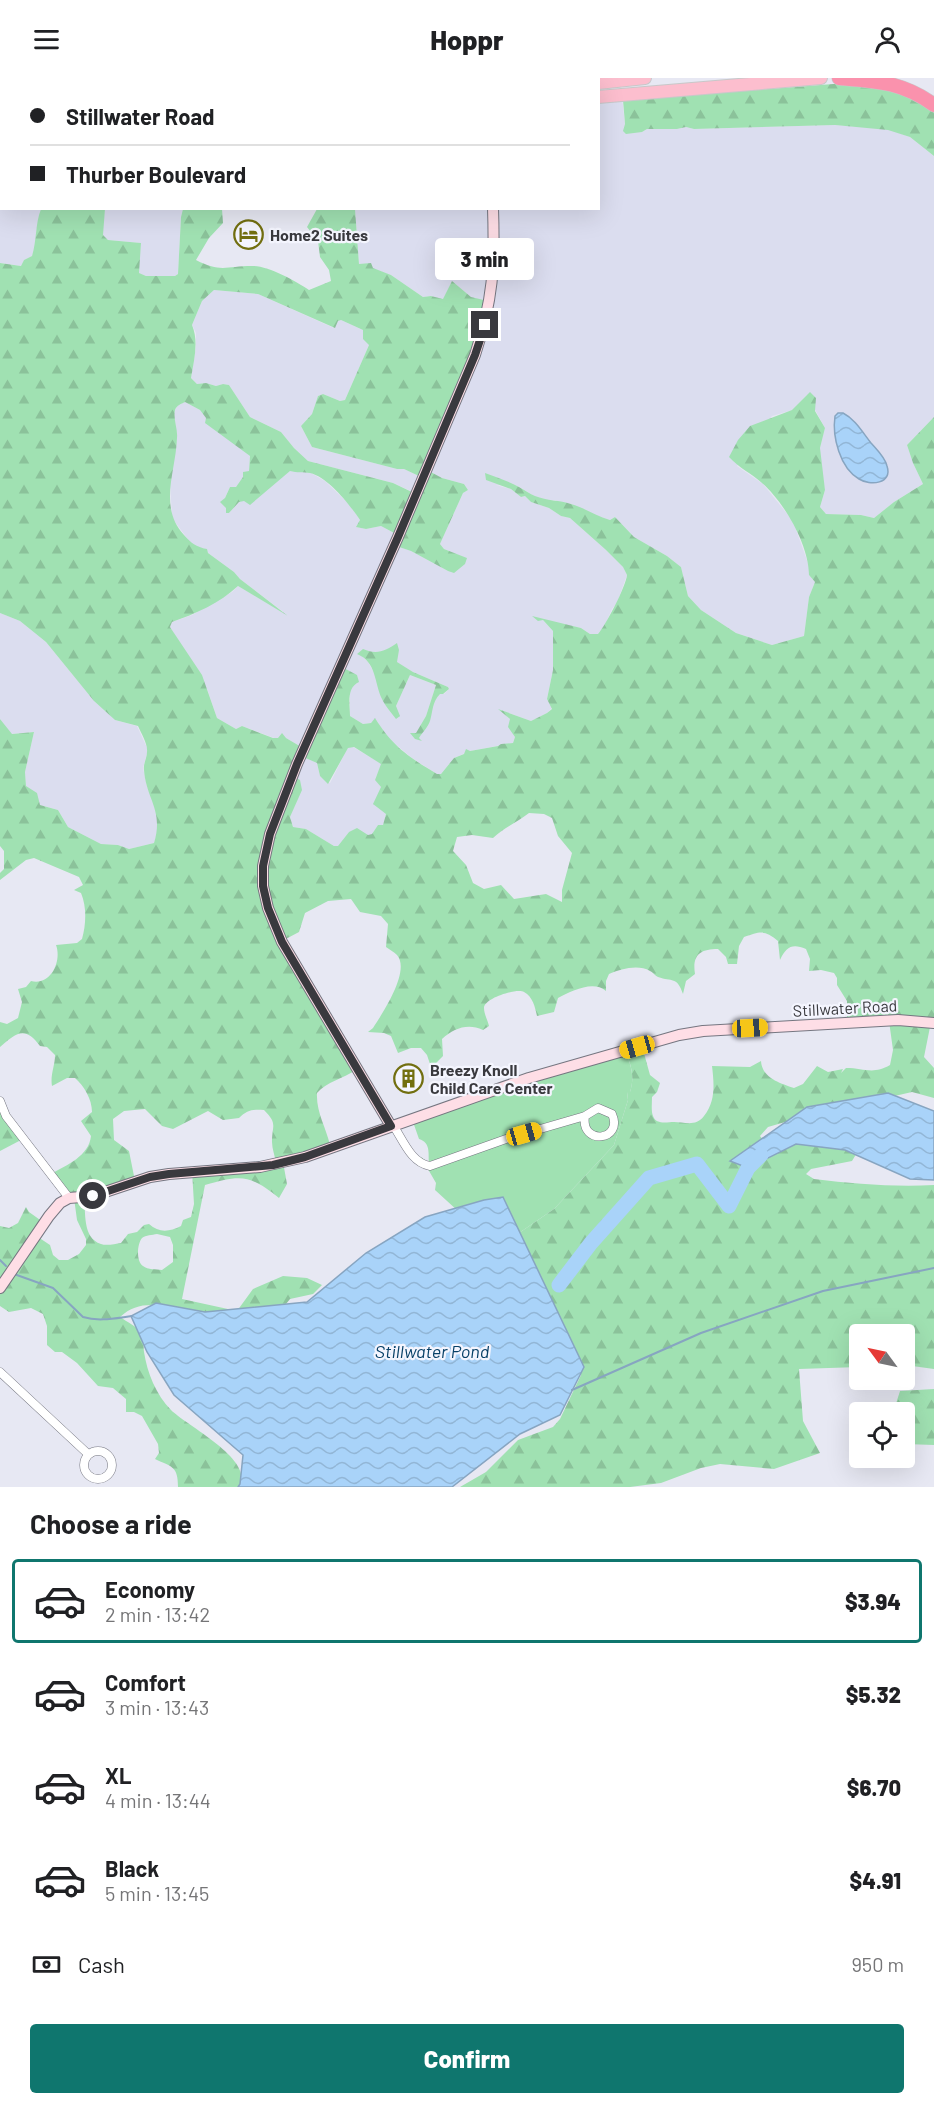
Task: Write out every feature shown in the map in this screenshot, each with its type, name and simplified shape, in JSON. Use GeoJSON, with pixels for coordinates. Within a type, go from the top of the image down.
{"type":"FeatureCollection","features":[{"type":"Feature","properties":{"kind":"highway"},"geometry":{"type":"LineString","coordinates":[[838,78],[896,85],[912,91],[934,105]]}},
{"type":"Feature","properties":{"kind":"main road"},"geometry":{"type":"LineString","coordinates":[[600,83],[645,78]]}},
{"type":"Feature","properties":{"kind":"main road"},"geometry":{"type":"LineString","coordinates":[[600,97],[820,78]]}},
{"type":"Feature","properties":{"kind":"street"},"geometry":{"type":"LineString","coordinates":[[493,210],[495,255],[492,286],[485,325],[475,355],[398,537],[297,764],[270,834],[263,866],[263,886],[268,908],[282,942],[392,1126],[414,1158],[422,1165],[430,1166],[506,1139],[585,1116]]}},
{"type":"Feature","properties":{"kind":"street","name":"Stillwater Road"},"geometry":{"type":"LineString","coordinates":[[69,1198],[93,1196],[150,1177],[273,1165],[305,1157],[529,1078],[679,1035],[703,1031],[898,1020],[934,1023]]}},
{"type":"Feature","properties":{"kind":"street"},"geometry":{"type":"LineString","coordinates":[[0,1101],[6,1116],[69,1198],[60,1203],[49,1216],[0,1288]]}},
{"type":"Feature","properties":{"kind":"street"},"geometry":{"type":"LineString","coordinates":[[0,1372],[88,1454]]}},
{"type":"Feature","properties":{"kind":"shaded area"},"geometry":{"type":"Polygon","coordinates":[[[622,98],[625,124],[642,132],[647,129],[686,127],[694,129],[835,125],[888,129],[910,137],[934,156],[934,417],[907,445],[923,484],[874,518],[861,515],[826,514],[820,507],[825,490],[820,448],[825,428],[807,395],[793,410],[772,416],[737,466],[763,484],[793,521],[809,566],[809,575],[815,582],[809,597],[804,636],[772,645],[736,633],[701,610],[688,596],[681,567],[634,537],[615,517],[610,520],[569,503],[548,501],[518,486],[496,485],[511,489],[531,502],[570,518],[623,567],[627,575],[617,603],[598,634],[590,634],[581,628],[543,620],[553,631],[553,670],[547,699],[552,708],[547,713],[531,721],[500,710],[510,719],[515,737],[513,743],[470,751],[454,758],[441,774],[437,774],[412,758],[388,738],[375,719],[371,723],[363,724],[350,716],[350,690],[358,682],[357,675],[303,748],[286,738],[274,738],[242,726],[236,729],[217,718],[207,689],[170,627],[172,622],[192,615],[232,592],[238,586],[286,614],[208,553],[206,549],[196,547],[190,542],[172,518],[170,480],[177,438],[174,412],[178,405],[185,402],[200,410],[206,418],[250,456],[249,471],[236,487],[230,487],[225,498],[229,513],[239,502],[271,486],[291,470],[311,473],[325,481],[352,507],[360,520],[357,527],[366,529],[381,526],[396,534],[394,545],[411,551],[448,571],[466,558],[444,549],[440,544],[463,493],[468,490],[464,484],[442,478],[426,470],[471,297],[452,281],[443,300],[431,296],[423,297],[391,275],[359,264],[355,210],[600,210],[600,99],[622,98]],[[371,652],[362,656],[376,676],[381,697],[396,706],[410,675],[436,685],[426,716],[416,733],[411,733],[421,741],[418,738],[430,721],[429,714],[437,696],[449,689],[413,672],[396,662],[396,658],[384,652],[371,652]]]}},
{"type":"Feature","properties":{"kind":"shaded area"},"geometry":{"type":"Polygon","coordinates":[[[0,210],[41,210],[36,232],[37,240],[32,256],[24,260],[22,266],[0,263],[0,210]]]}},
{"type":"Feature","properties":{"kind":"shaded area"},"geometry":{"type":"Polygon","coordinates":[[[105,210],[183,210],[178,274],[175,276],[146,276],[138,273],[141,243],[108,240],[102,235],[105,210]]]}},
{"type":"Feature","properties":{"kind":"shaded area"},"geometry":{"type":"Polygon","coordinates":[[[214,290],[258,294],[334,328],[341,320],[363,330],[369,345],[345,400],[340,401],[323,394],[318,396],[312,414],[301,426],[312,447],[404,469],[421,477],[415,493],[393,483],[308,461],[281,432],[250,417],[229,385],[197,384],[191,378],[196,347],[196,333],[192,325],[202,301],[214,290]]]}},
{"type":"Feature","properties":{"kind":"shaded area"},"geometry":{"type":"Polygon","coordinates":[[[0,613],[20,621],[46,642],[94,701],[115,720],[137,726],[148,750],[143,768],[147,787],[155,804],[158,831],[154,843],[129,849],[118,845],[101,844],[68,827],[58,810],[40,805],[26,786],[25,772],[34,732],[11,734],[0,719],[0,613]]]}},
{"type":"Feature","properties":{"kind":"shaded area"},"geometry":{"type":"Polygon","coordinates":[[[348,747],[353,747],[382,764],[375,779],[381,787],[386,814],[383,825],[378,825],[372,834],[349,832],[339,846],[334,846],[306,829],[293,827],[290,817],[301,790],[292,776],[301,755],[317,763],[320,776],[330,783],[348,747]]]}},
{"type":"Feature","properties":{"kind":"green space"},"geometry":{"type":"Polygon","coordinates":[[[872,81],[934,107],[934,156],[910,137],[888,130],[835,125],[694,129],[686,127],[647,129],[626,134],[623,131],[625,124],[623,100],[872,81]]]}},
{"type":"Feature","properties":{"kind":"green space"},"geometry":{"type":"Polygon","coordinates":[[[41,210],[105,210],[103,235],[108,240],[141,243],[139,273],[146,276],[175,276],[178,274],[183,210],[222,210],[223,223],[209,238],[196,260],[218,268],[258,266],[289,278],[309,290],[331,281],[329,270],[320,257],[318,241],[307,227],[316,210],[355,210],[359,264],[371,263],[373,268],[391,275],[423,297],[443,299],[452,281],[471,297],[488,301],[486,313],[427,470],[442,478],[464,484],[468,490],[463,493],[440,544],[444,549],[467,558],[465,564],[454,573],[411,551],[393,545],[396,534],[381,526],[366,529],[356,527],[360,520],[345,500],[324,480],[310,473],[290,471],[250,505],[244,501],[239,502],[229,513],[226,513],[226,508],[220,502],[225,498],[230,487],[236,487],[243,477],[243,472],[249,471],[250,456],[205,423],[206,418],[200,410],[185,402],[175,410],[177,438],[170,501],[176,524],[191,542],[207,549],[208,553],[288,616],[238,586],[207,607],[172,622],[170,627],[202,675],[217,718],[236,729],[242,726],[273,738],[278,738],[282,733],[303,748],[340,666],[357,675],[359,682],[350,692],[350,716],[363,724],[371,723],[375,718],[388,737],[402,750],[437,774],[441,774],[454,758],[464,754],[466,749],[470,751],[513,743],[515,737],[508,727],[510,719],[498,709],[531,721],[552,709],[547,699],[553,670],[553,631],[543,620],[538,621],[532,616],[581,628],[590,634],[598,634],[615,605],[627,575],[623,567],[606,550],[570,518],[531,502],[511,489],[486,480],[485,473],[540,498],[571,504],[610,520],[615,517],[634,537],[681,567],[688,596],[701,610],[736,633],[772,645],[804,636],[809,597],[815,582],[809,575],[808,563],[800,538],[779,501],[762,483],[729,457],[738,440],[750,426],[792,410],[810,392],[816,398],[815,411],[825,428],[820,448],[825,490],[820,507],[826,514],[861,515],[874,518],[923,484],[907,445],[934,417],[934,1022],[930,1027],[924,1057],[934,1068],[934,1098],[912,1092],[799,1118],[768,1127],[760,1136],[764,1141],[812,1144],[858,1151],[852,1161],[811,1169],[806,1174],[814,1179],[874,1185],[934,1185],[934,1369],[915,1366],[915,1324],[849,1324],[849,1367],[799,1369],[803,1421],[820,1453],[774,1469],[720,1464],[701,1468],[661,1483],[630,1487],[460,1487],[486,1472],[518,1440],[553,1427],[560,1419],[581,1375],[579,1358],[519,1233],[554,1209],[614,1145],[628,1100],[627,1092],[630,1092],[632,1081],[631,1066],[625,1050],[642,1046],[650,1075],[660,1083],[657,1092],[652,1097],[652,1114],[654,1119],[662,1122],[694,1123],[704,1116],[712,1098],[714,1085],[712,1066],[750,1067],[761,1061],[768,1076],[794,1088],[803,1084],[817,1066],[828,1072],[843,1069],[841,1073],[846,1068],[878,1070],[890,1065],[893,1050],[889,1021],[847,1022],[847,1001],[837,985],[834,973],[821,970],[809,971],[810,959],[806,949],[797,946],[790,947],[780,960],[778,941],[765,933],[744,937],[739,946],[737,964],[728,964],[726,957],[718,949],[706,950],[699,954],[694,967],[695,974],[686,981],[683,994],[676,982],[658,977],[645,969],[635,968],[609,974],[606,991],[595,986],[576,990],[558,998],[554,1012],[537,1016],[532,999],[524,992],[515,991],[501,995],[485,1004],[484,1010],[489,1026],[483,1030],[472,1027],[456,1029],[447,1035],[442,1039],[443,1056],[434,1065],[430,1064],[421,1048],[411,1048],[398,1053],[391,1036],[368,1032],[373,1028],[394,992],[400,971],[397,955],[386,947],[388,924],[381,916],[360,912],[351,899],[328,901],[305,913],[299,932],[282,941],[356,1070],[325,1086],[317,1093],[320,1113],[330,1145],[283,1162],[287,1184],[279,1198],[260,1184],[244,1179],[228,1179],[205,1185],[182,1299],[237,1311],[253,1289],[283,1276],[307,1278],[322,1285],[313,1294],[290,1299],[278,1314],[229,1324],[152,1305],[127,1311],[120,1317],[135,1326],[142,1334],[147,1367],[161,1397],[179,1417],[229,1455],[238,1466],[242,1477],[239,1487],[178,1487],[177,1475],[173,1468],[155,1459],[159,1453],[158,1444],[142,1416],[134,1412],[126,1412],[126,1399],[113,1388],[98,1386],[77,1363],[62,1352],[55,1352],[47,1345],[47,1326],[43,1314],[31,1308],[9,1312],[0,1306],[0,1286],[3,1281],[0,1277],[0,1226],[9,1228],[18,1223],[26,1207],[43,1222],[35,1235],[50,1245],[53,1255],[59,1260],[68,1260],[79,1254],[86,1245],[86,1239],[77,1220],[74,1198],[51,1174],[76,1159],[86,1149],[91,1136],[81,1121],[92,1112],[87,1093],[75,1078],[67,1078],[52,1086],[55,1055],[47,1047],[40,1046],[30,1035],[20,1033],[0,1047],[0,1022],[7,1024],[18,1018],[22,1002],[18,989],[26,987],[31,981],[38,982],[49,976],[56,965],[56,945],[77,943],[82,939],[85,916],[81,893],[74,890],[83,885],[79,877],[34,858],[26,860],[0,880],[0,873],[4,869],[4,851],[0,846],[0,719],[12,734],[34,732],[25,772],[26,786],[37,793],[40,805],[58,810],[68,827],[101,844],[118,845],[129,849],[154,843],[157,832],[156,813],[145,780],[146,746],[138,726],[115,720],[94,701],[46,642],[20,621],[0,613],[0,263],[21,266],[24,260],[32,256],[41,210]],[[214,290],[202,301],[192,325],[196,344],[191,378],[197,384],[229,385],[250,417],[281,432],[308,461],[393,483],[414,493],[421,477],[404,469],[312,447],[301,426],[312,414],[318,396],[323,394],[340,401],[345,400],[369,345],[363,339],[363,330],[341,320],[335,328],[258,294],[214,290]],[[354,747],[348,748],[328,784],[320,776],[317,763],[301,756],[292,776],[300,780],[302,790],[290,817],[293,827],[306,829],[334,846],[338,846],[349,832],[357,828],[368,835],[372,834],[378,825],[383,825],[386,814],[373,804],[381,787],[375,780],[381,764],[354,747]],[[529,813],[493,838],[472,835],[457,837],[453,851],[466,865],[473,883],[484,889],[501,885],[514,899],[546,894],[562,902],[562,890],[572,853],[558,836],[552,818],[544,814],[529,813]],[[145,1109],[124,1111],[113,1119],[114,1140],[129,1151],[135,1181],[84,1196],[88,1230],[95,1241],[103,1245],[121,1243],[128,1234],[137,1232],[144,1225],[149,1224],[164,1231],[181,1226],[183,1220],[191,1217],[194,1204],[192,1171],[276,1163],[272,1145],[273,1122],[264,1110],[250,1111],[239,1118],[223,1120],[208,1111],[173,1129],[162,1126],[145,1109]],[[157,1234],[142,1238],[138,1252],[141,1264],[150,1269],[162,1270],[173,1262],[173,1245],[170,1237],[157,1234]]]}},
{"type":"Feature","properties":{"kind":"green space"},"geometry":{"type":"Polygon","coordinates":[[[397,643],[399,650],[397,662],[449,689],[435,700],[429,723],[419,738],[422,741],[415,739],[410,733],[416,733],[426,716],[436,685],[410,675],[396,706],[400,716],[396,719],[386,707],[379,693],[372,668],[357,654],[363,649],[373,652],[381,651],[397,643]]]}},
{"type":"Feature","properties":{"kind":"green space"},"geometry":{"type":"Polygon","coordinates":[[[625,1050],[631,1066],[632,1081],[630,1092],[627,1092],[628,1100],[614,1145],[554,1209],[519,1233],[458,1211],[435,1190],[436,1183],[421,1157],[429,1163],[429,1152],[425,1143],[419,1139],[412,1119],[625,1050]]]}},
{"type":"Feature","properties":{"kind":"green space"},"geometry":{"type":"Polygon","coordinates":[[[0,1103],[21,1140],[0,1151],[0,1103]]]}},
{"type":"Feature","properties":{"kind":"green space"},"geometry":{"type":"Polygon","coordinates":[[[934,1389],[934,1445],[915,1444],[915,1402],[896,1402],[900,1391],[934,1389]]]}},
{"type":"Feature","properties":{"kind":"water"},"geometry":{"type":"Polygon","coordinates":[[[838,413],[843,413],[851,419],[883,457],[888,472],[884,480],[874,483],[859,479],[852,474],[842,460],[836,442],[834,424],[838,413]]]}},
{"type":"Feature","properties":{"kind":"water"},"geometry":{"type":"Polygon","coordinates":[[[888,1093],[934,1111],[934,1180],[910,1179],[845,1150],[796,1144],[748,1168],[730,1161],[807,1107],[888,1093]]]}},
{"type":"Feature","properties":{"kind":"water","name":"Stillwater Pond"},"geometry":{"type":"Polygon","coordinates":[[[503,1197],[584,1367],[560,1415],[520,1434],[452,1487],[238,1487],[243,1455],[174,1395],[147,1352],[131,1316],[156,1303],[205,1312],[307,1302],[366,1253],[425,1217],[484,1200],[503,1197]]]}},
{"type":"Feature","properties":{"kind":"waterway"},"geometry":{"type":"LineString","coordinates":[[559,1285],[591,1243],[649,1178],[697,1164],[729,1206],[748,1168],[761,1155]]}},
{"type":"Feature","properties":{"kind":"waterway"},"geometry":{"type":"LineString","coordinates":[[0,1260],[6,1266]]}},
{"type":"Feature","properties":{"kind":"waterway"},"geometry":{"type":"LineString","coordinates":[[572,1390],[701,1333],[823,1291],[934,1268]]}},
{"type":"Feature","properties":{"kind":"waterway"},"geometry":{"type":"LineString","coordinates":[[14,1274],[53,1288],[83,1317],[114,1319],[132,1316]]}},
{"type":"Feature","properties":{"kind":"place","name":"Home2 Suites"},"geometry":{"type":"Point","coordinates":[249,235]}},
{"type":"Feature","properties":{"kind":"place","name":"Breezy Knoll Child Care Center"},"geometry":{"type":"Point","coordinates":[409,1079]}},
{"type":"Feature","properties":{"kind":"route"},"geometry":{"type":"LineString","coordinates":[[93,1196],[150,1177],[273,1165],[348,1143],[391,1126],[282,942],[268,908],[263,886],[263,866],[270,834],[297,764],[398,537],[475,355],[485,325]]}}]}
